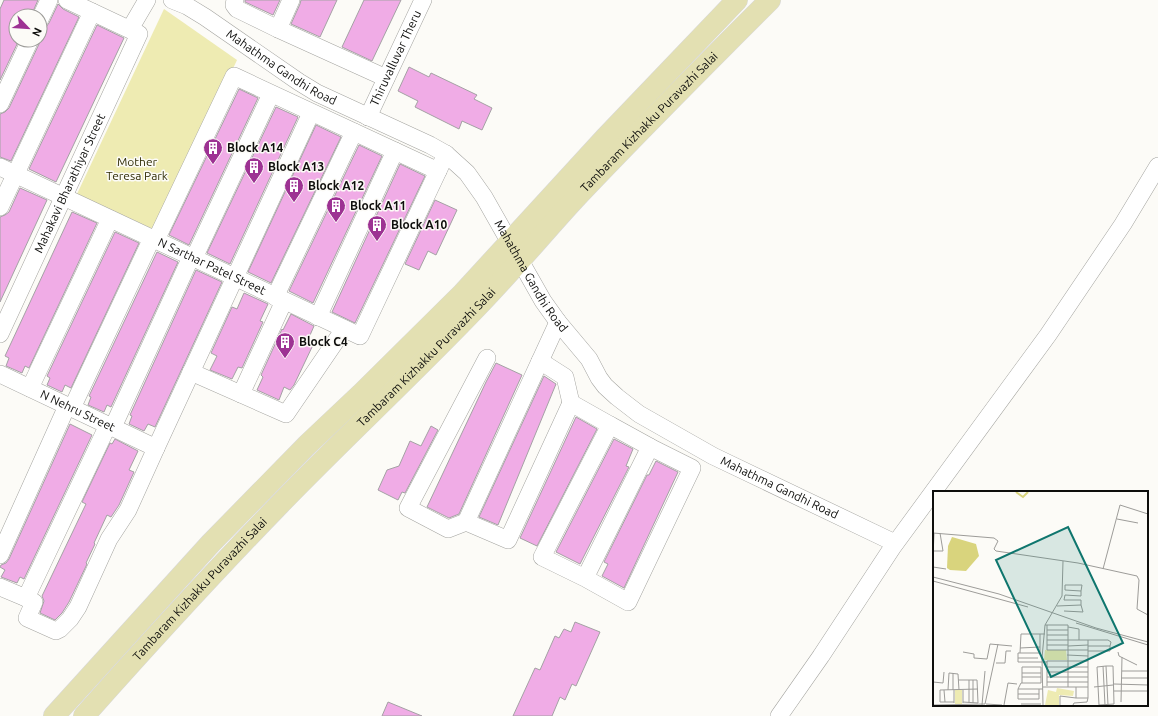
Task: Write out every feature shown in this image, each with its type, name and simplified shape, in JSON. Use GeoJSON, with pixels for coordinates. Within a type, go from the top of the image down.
{"type":"FeatureCollection","features":[{"type":"Feature","properties":{"kind":"main road","name":"Tambaram Kizhakku Puravazhi Salai"},"geometry":{"type":"LineString","coordinates":[[54,716],[254,498],[446,310],[605,138],[737,0]]}},
{"type":"Feature","properties":{"kind":"main road","name":"Tambaram Kizhakku Puravazhi Salai"},"geometry":{"type":"LineString","coordinates":[[84,716],[230,556],[479,305],[571,204],[660,110],[770,0]]}},
{"type":"Feature","properties":{"kind":"street"},"geometry":{"type":"LineString","coordinates":[[67,0],[135,32]]}},
{"type":"Feature","properties":{"kind":"street","name":"Mahakavi Bharathiyar Street"},"geometry":{"type":"LineString","coordinates":[[0,334],[64,197],[135,32],[147,0]]}},
{"type":"Feature","properties":{"kind":"street","name":"Mahathma Gandhi Road"},"geometry":{"type":"LineString","coordinates":[[172,0],[187,6],[205,17],[317,93],[430,145],[446,154],[467,173],[484,197],[543,301],[558,322],[589,359],[599,378],[605,386],[639,414],[713,456],[895,543]]}},
{"type":"Feature","properties":{"kind":"street"},"geometry":{"type":"LineString","coordinates":[[235,0],[234,5],[237,9],[386,78]]}},
{"type":"Feature","properties":{"kind":"street"},"geometry":{"type":"LineString","coordinates":[[278,29],[291,0]]}},
{"type":"Feature","properties":{"kind":"street","name":"Thiruvalluvar Theru"},"geometry":{"type":"LineString","coordinates":[[368,117],[423,0]]}},
{"type":"Feature","properties":{"kind":"street"},"geometry":{"type":"LineString","coordinates":[[0,207],[92,12]]}},
{"type":"Feature","properties":{"kind":"street"},"geometry":{"type":"LineString","coordinates":[[0,104],[26,48]]}},
{"type":"Feature","properties":{"kind":"street"},"geometry":{"type":"LineString","coordinates":[[0,555],[70,407],[234,76],[438,171]]}},
{"type":"Feature","properties":{"kind":"street"},"geometry":{"type":"LineString","coordinates":[[26,598],[271,94]]}},
{"type":"Feature","properties":{"kind":"street"},"geometry":{"type":"LineString","coordinates":[[0,586],[34,602],[27,618],[56,631],[70,619],[78,607],[109,539],[128,510],[312,113]]}},
{"type":"Feature","properties":{"kind":"street"},"geometry":{"type":"LineString","coordinates":[[241,394],[280,299],[354,132]]}},
{"type":"Feature","properties":{"kind":"street"},"geometry":{"type":"LineString","coordinates":[[318,317],[395,152]]}},
{"type":"Feature","properties":{"kind":"street"},"geometry":{"type":"LineString","coordinates":[[191,372],[286,414],[352,333],[446,154]]}},
{"type":"Feature","properties":{"kind":"street"},"geometry":{"type":"LineString","coordinates":[[933,491],[1048,335],[1123,224],[1158,166]]}},
{"type":"Feature","properties":{"kind":"street","name":"N Sarthar Patel Street"},"geometry":{"type":"LineString","coordinates":[[0,168],[352,333]]}},
{"type":"Feature","properties":{"kind":"street"},"geometry":{"type":"LineString","coordinates":[[30,388],[110,219]]}},
{"type":"Feature","properties":{"kind":"street"},"geometry":{"type":"LineString","coordinates":[[487,358],[408,508],[448,529],[466,522],[558,322]]}},
{"type":"Feature","properties":{"kind":"street"},"geometry":{"type":"LineString","coordinates":[[466,522],[508,540],[571,403],[565,377],[540,361]]}},
{"type":"Feature","properties":{"kind":"street","name":"N Nehru Street"},"geometry":{"type":"LineString","coordinates":[[0,374],[156,448]]}},
{"type":"Feature","properties":{"kind":"street"},"geometry":{"type":"LineString","coordinates":[[571,403],[650,447],[692,468],[628,602],[585,578],[542,557],[610,425]]}},
{"type":"Feature","properties":{"kind":"street"},"geometry":{"type":"LineString","coordinates":[[585,578],[650,447]]}},
{"type":"Feature","properties":{"kind":"street"},"geometry":{"type":"LineString","coordinates":[[779,716],[821,656],[895,543],[933,491]]}},
{"type":"Feature","properties":{"kind":"green space","name":"Mother Teresa Park"},"geometry":{"type":"Polygon","coordinates":[[[164,9],[237,60],[157,231],[77,194],[164,9]]]}},
{"type":"Feature","properties":{"kind":"building"},"geometry":{"type":"Polygon","coordinates":[[[4,0],[38,0],[34,8],[8,8],[8,48],[15,48],[0,80],[0,9],[4,0]]]}},
{"type":"Feature","properties":{"kind":"building"},"geometry":{"type":"Polygon","coordinates":[[[245,0],[280,0],[273,15],[245,2],[245,0]]]}},
{"type":"Feature","properties":{"kind":"building"},"geometry":{"type":"Polygon","coordinates":[[[301,0],[337,0],[320,37],[291,24],[301,0]]]}},
{"type":"Feature","properties":{"kind":"building"},"geometry":{"type":"Polygon","coordinates":[[[364,0],[401,0],[372,61],[342,47],[364,0]]]}},
{"type":"Feature","properties":{"kind":"building"},"geometry":{"type":"Polygon","coordinates":[[[58,4],[63,9],[79,17],[11,161],[0,157],[0,114],[9,108],[37,48],[48,48],[49,23],[58,4]]]}},
{"type":"Feature","properties":{"kind":"building"},"geometry":{"type":"Polygon","coordinates":[[[97,25],[124,38],[56,182],[29,169],[97,25]]]}},
{"type":"Feature","properties":{"kind":"building"},"geometry":{"type":"Polygon","coordinates":[[[409,67],[429,77],[431,73],[477,95],[474,99],[492,108],[482,130],[462,121],[459,129],[415,107],[418,101],[398,91],[409,67]]]}},
{"type":"Feature","properties":{"kind":"building","name":"Block A14"},"geometry":{"type":"Polygon","coordinates":[[[239,89],[258,98],[189,245],[169,235],[239,89]]]}},
{"type":"Feature","properties":{"kind":"building","name":"Block A13"},"geometry":{"type":"Polygon","coordinates":[[[276,107],[298,117],[230,264],[207,253],[276,107]]]}},
{"type":"Feature","properties":{"kind":"building","name":"Block A12"},"geometry":{"type":"Polygon","coordinates":[[[316,125],[341,137],[271,283],[248,272],[316,125]]]}},
{"type":"Feature","properties":{"kind":"building","name":"Block A11"},"geometry":{"type":"Polygon","coordinates":[[[359,145],[382,156],[313,303],[289,291],[359,145]]]}},
{"type":"Feature","properties":{"kind":"building","name":"Block A10"},"geometry":{"type":"Polygon","coordinates":[[[400,164],[425,176],[355,323],[332,312],[400,164]]]}},
{"type":"Feature","properties":{"kind":"building"},"geometry":{"type":"Polygon","coordinates":[[[20,188],[47,200],[0,302],[0,217],[9,212],[20,188]]]}},
{"type":"Feature","properties":{"kind":"building"},"geometry":{"type":"Polygon","coordinates":[[[435,200],[457,210],[436,255],[428,251],[419,270],[405,264],[435,200]]]}},
{"type":"Feature","properties":{"kind":"building"},"geometry":{"type":"Polygon","coordinates":[[[72,212],[97,223],[29,368],[25,366],[22,373],[6,366],[9,358],[5,356],[72,212]]]}},
{"type":"Feature","properties":{"kind":"building"},"geometry":{"type":"Polygon","coordinates":[[[115,232],[139,243],[71,388],[65,385],[62,392],[47,385],[50,378],[47,376],[115,232]]]}},
{"type":"Feature","properties":{"kind":"building"},"geometry":{"type":"Polygon","coordinates":[[[157,252],[178,262],[111,407],[107,405],[104,412],[88,405],[91,397],[89,396],[157,252]]]}},
{"type":"Feature","properties":{"kind":"building"},"geometry":{"type":"Polygon","coordinates":[[[196,270],[222,282],[155,427],[148,424],[144,431],[129,424],[132,416],[130,415],[196,270]]]}},
{"type":"Feature","properties":{"kind":"building"},"geometry":{"type":"Polygon","coordinates":[[[244,293],[268,304],[260,321],[263,322],[242,368],[238,367],[232,379],[210,370],[217,356],[211,353],[232,307],[237,309],[244,293]]]}},
{"type":"Feature","properties":{"kind":"building","name":"Block C4"},"geometry":{"type":"Polygon","coordinates":[[[291,314],[314,326],[307,342],[313,345],[294,385],[290,390],[284,387],[279,400],[257,390],[263,377],[261,375],[282,329],[283,330],[291,314]]]}},
{"type":"Feature","properties":{"kind":"building"},"geometry":{"type":"Polygon","coordinates":[[[496,363],[522,375],[459,514],[449,518],[427,507],[496,363]]]}},
{"type":"Feature","properties":{"kind":"building"},"geometry":{"type":"Polygon","coordinates":[[[544,376],[556,384],[498,525],[479,517],[544,376]]]}},
{"type":"Feature","properties":{"kind":"building"},"geometry":{"type":"Polygon","coordinates":[[[576,417],[597,429],[537,546],[520,538],[576,417]]]}},
{"type":"Feature","properties":{"kind":"building"},"geometry":{"type":"Polygon","coordinates":[[[70,424],[92,435],[24,579],[20,577],[17,583],[1,577],[5,570],[0,567],[9,559],[70,424]]]}},
{"type":"Feature","properties":{"kind":"building"},"geometry":{"type":"Polygon","coordinates":[[[431,426],[438,430],[405,493],[402,492],[398,500],[378,490],[387,470],[399,466],[410,441],[421,446],[431,426]]]}},
{"type":"Feature","properties":{"kind":"building"},"geometry":{"type":"Polygon","coordinates":[[[115,439],[138,451],[129,470],[134,472],[119,505],[111,517],[107,515],[94,543],[95,544],[86,563],[87,564],[69,602],[62,613],[55,620],[40,613],[44,601],[42,596],[86,504],[82,502],[110,443],[112,444],[115,439]]]}},
{"type":"Feature","properties":{"kind":"building"},"geometry":{"type":"Polygon","coordinates":[[[614,439],[633,449],[626,466],[629,467],[580,564],[556,552],[614,439]]]}},
{"type":"Feature","properties":{"kind":"building"},"geometry":{"type":"Polygon","coordinates":[[[656,461],[678,472],[624,588],[602,576],[608,564],[604,562],[647,475],[649,475],[656,461]]]}},
{"type":"Feature","properties":{"kind":"building"},"geometry":{"type":"Polygon","coordinates":[[[575,622],[600,632],[576,686],[572,684],[565,700],[560,697],[552,716],[513,716],[535,668],[540,670],[555,636],[559,638],[564,629],[571,632],[575,622]]]}},
{"type":"Feature","properties":{"kind":"building"},"geometry":{"type":"Polygon","coordinates":[[[388,702],[422,716],[382,716],[388,702]]]}},
{"type":"Feature","properties":{"kind":"place","name":"Block A14"},"geometry":{"type":"Point","coordinates":[213,165]}},
{"type":"Feature","properties":{"kind":"place","name":"Block A13"},"geometry":{"type":"Point","coordinates":[254,184]}},
{"type":"Feature","properties":{"kind":"place","name":"Block A12"},"geometry":{"type":"Point","coordinates":[294,203]}},
{"type":"Feature","properties":{"kind":"place","name":"Block A11"},"geometry":{"type":"Point","coordinates":[336,223]}},
{"type":"Feature","properties":{"kind":"place","name":"Block A10"},"geometry":{"type":"Point","coordinates":[377,242]}},
{"type":"Feature","properties":{"kind":"place","name":"Block C4"},"geometry":{"type":"Point","coordinates":[285,359]}}]}
